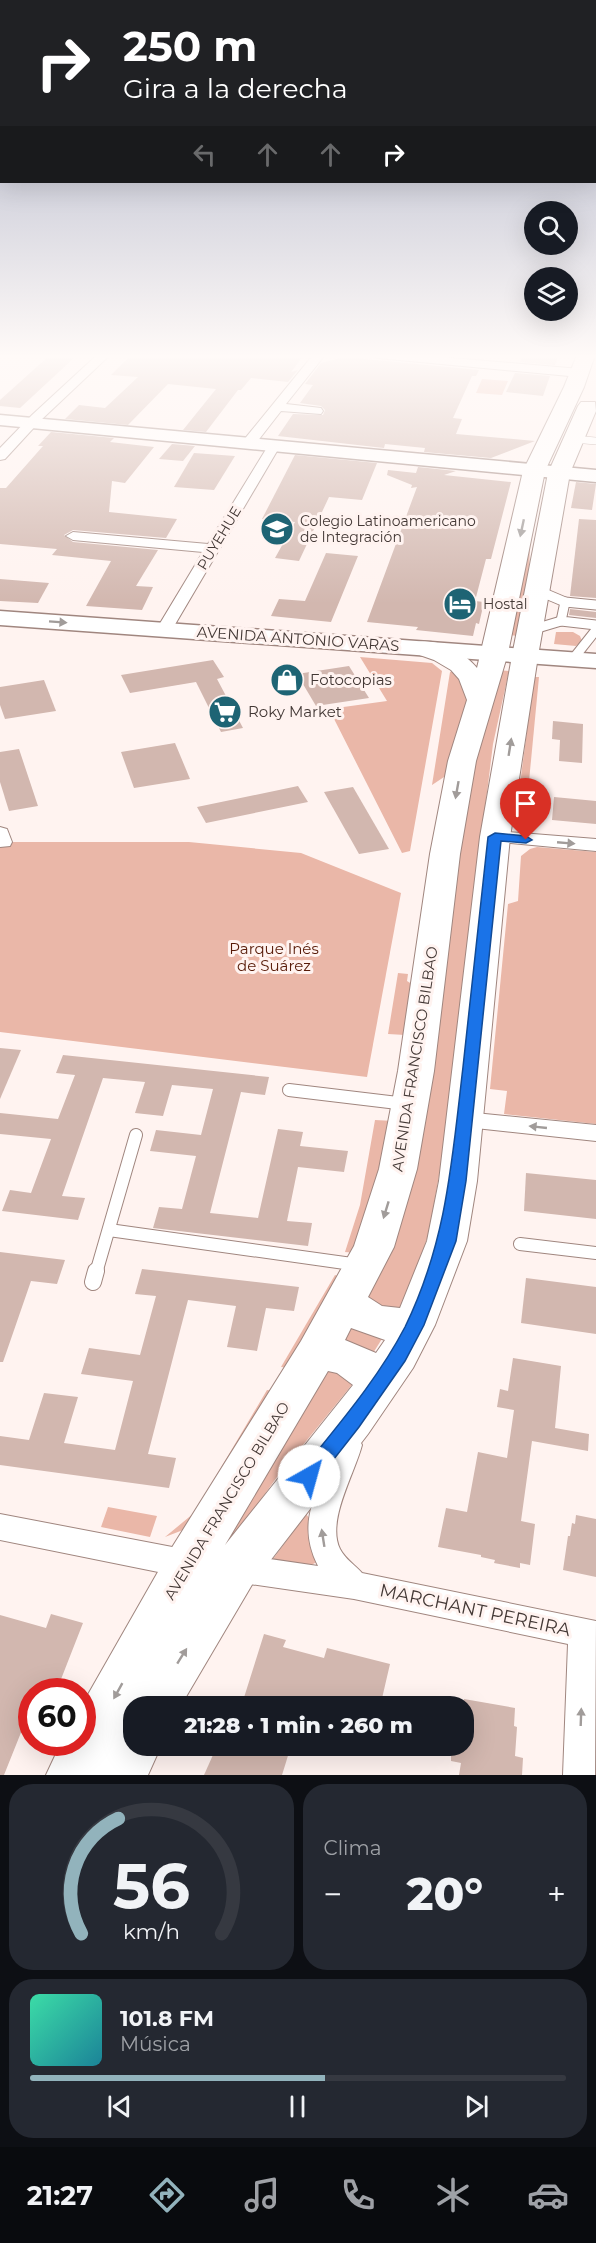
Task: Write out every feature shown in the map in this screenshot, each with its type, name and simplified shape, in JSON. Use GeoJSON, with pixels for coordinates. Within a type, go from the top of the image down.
{"type":"FeatureCollection","features":[{"type":"Feature","properties":{"kind":"main road"},"geometry":{"type":"LineString","coordinates":[[184,438],[596,476]]}},
{"type":"Feature","properties":{"kind":"main road","name":"AVENIDA FRANCISCO BILBAO"},"geometry":{"type":"LineString","coordinates":[[159,1696],[236,1568],[352,1421],[399,1356],[414,1325],[447,1241],[458,1181],[495,837],[528,640],[546,472],[558,438]]}},
{"type":"Feature","properties":{"kind":"main road","name":"AVENIDA FRANCISCO BILBAO"},"geometry":{"type":"LineString","coordinates":[[72,1775],[188,1564],[346,1302],[374,1247],[393,1186],[409,1104],[460,772],[480,699],[528,640],[552,597],[546,472],[573,439]]}},
{"type":"Feature","properties":{"kind":"main road","name":"AVENIDA ANTONIO VARAS"},"geometry":{"type":"LineString","coordinates":[[0,618],[423,648],[528,640],[585,660]]}},
{"type":"Feature","properties":{"kind":"main road"},"geometry":{"type":"LineString","coordinates":[[423,648],[448,656],[462,664],[474,680],[480,699]]}},
{"type":"Feature","properties":{"kind":"main road"},"geometry":{"type":"LineString","coordinates":[[346,1302],[354,1310],[375,1322],[414,1325]]}},
{"type":"Feature","properties":{"kind":"main road"},"geometry":{"type":"LineString","coordinates":[[316,1353],[332,1353],[351,1358],[364,1367],[378,1386]]}},
{"type":"Feature","properties":{"kind":"main road"},"geometry":{"type":"LineString","coordinates":[[120,1775],[130,1756]]}},
{"type":"Feature","properties":{"kind":"street"},"geometry":{"type":"LineString","coordinates":[[0,456],[17,438]]}},
{"type":"Feature","properties":{"kind":"street"},"geometry":{"type":"LineString","coordinates":[[248,444],[253,438]]}},
{"type":"Feature","properties":{"kind":"street","name":"PUYEHUE"},"geometry":{"type":"LineString","coordinates":[[164,630],[274,446]]}},
{"type":"Feature","properties":{"kind":"street"},"geometry":{"type":"LineString","coordinates":[[73,536],[212,549]]}},
{"type":"Feature","properties":{"kind":"street"},"geometry":{"type":"LineString","coordinates":[[495,837],[596,845]]}},
{"type":"Feature","properties":{"kind":"street"},"geometry":{"type":"LineString","coordinates":[[465,1120],[596,1133]]}},
{"type":"Feature","properties":{"kind":"street"},"geometry":{"type":"LineString","coordinates":[[352,1421],[346,1453],[324,1514],[321,1538],[331,1562],[354,1585]]}},
{"type":"Feature","properties":{"kind":"street"},"geometry":{"type":"LineString","coordinates":[[0,1527],[188,1564]]}},
{"type":"Feature","properties":{"kind":"street","name":"MARCHANT PEREIRA"},"geometry":{"type":"LineString","coordinates":[[236,1568],[354,1585],[590,1634]]}},
{"type":"Feature","properties":{"kind":"street"},"geometry":{"type":"LineString","coordinates":[[579,1775],[590,1634]]}},
{"type":"Feature","properties":{"kind":"lane"},"geometry":{"type":"LineString","coordinates":[[573,439],[596,441]]}},
{"type":"Feature","properties":{"kind":"lane"},"geometry":{"type":"LineString","coordinates":[[552,597],[596,604]]}},
{"type":"Feature","properties":{"kind":"lane"},"geometry":{"type":"LineString","coordinates":[[528,640],[596,625]]}},
{"type":"Feature","properties":{"kind":"lane"},"geometry":{"type":"LineString","coordinates":[[585,660],[596,630]]}},
{"type":"Feature","properties":{"kind":"lane"},"geometry":{"type":"LineString","coordinates":[[289,1090],[409,1104]]}},
{"type":"Feature","properties":{"kind":"lane"},"geometry":{"type":"LineString","coordinates":[[93,1282],[136,1135]]}},
{"type":"Feature","properties":{"kind":"lane"},"geometry":{"type":"LineString","coordinates":[[109,1230],[365,1266]]}},
{"type":"Feature","properties":{"kind":"lane"},"geometry":{"type":"LineString","coordinates":[[520,1244],[596,1254]]}},
{"type":"Feature","properties":{"kind":"green space"},"geometry":{"type":"Polygon","coordinates":[[[540,484],[543,484],[530,545],[529,577],[518,636],[509,635],[540,484]]]}},
{"type":"Feature","properties":{"kind":"green space"},"geometry":{"type":"Polygon","coordinates":[[[556,632],[573,632],[580,636],[582,641],[576,646],[554,644],[556,632]]]}},
{"type":"Feature","properties":{"kind":"green space"},"geometry":{"type":"Polygon","coordinates":[[[360,657],[432,663],[442,671],[410,851],[402,853],[329,709],[387,701],[360,657]]]}},
{"type":"Feature","properties":{"kind":"green space"},"geometry":{"type":"Polygon","coordinates":[[[497,670],[509,671],[493,744],[442,1159],[429,1232],[417,1269],[400,1307],[385,1316],[364,1296],[457,826],[497,670]]]}},
{"type":"Feature","properties":{"kind":"green space"},"geometry":{"type":"Polygon","coordinates":[[[459,671],[469,701],[455,738],[447,775],[432,785],[450,672],[459,671]]]}},
{"type":"Feature","properties":{"kind":"green space"},"geometry":{"type":"Polygon","coordinates":[[[534,677],[539,677],[525,823],[515,822],[534,677]]]}},
{"type":"Feature","properties":{"kind":"green space","name":"Parque Inés de Suárez"},"geometry":{"type":"Polygon","coordinates":[[[0,842],[189,842],[301,853],[401,893],[367,1077],[0,1032],[0,842]]]}},
{"type":"Feature","properties":{"kind":"green space"},"geometry":{"type":"Polygon","coordinates":[[[537,847],[596,852],[596,1124],[504,1114],[507,1091],[490,1089],[508,904],[518,901],[521,856],[537,847]]]}},
{"type":"Feature","properties":{"kind":"green space"},"geometry":{"type":"Polygon","coordinates":[[[398,973],[408,974],[407,981],[415,986],[405,1035],[388,1034],[398,973]]]}},
{"type":"Feature","properties":{"kind":"green space"},"geometry":{"type":"Polygon","coordinates":[[[375,1120],[394,1121],[355,1253],[345,1252],[360,1205],[375,1120]]]}},
{"type":"Feature","properties":{"kind":"green space"},"geometry":{"type":"Polygon","coordinates":[[[335,1275],[344,1278],[290,1368],[281,1367],[335,1275]]]}},
{"type":"Feature","properties":{"kind":"green space"},"geometry":{"type":"Polygon","coordinates":[[[352,1320],[385,1334],[370,1358],[337,1345],[352,1320]]]}},
{"type":"Feature","properties":{"kind":"green space"},"geometry":{"type":"Polygon","coordinates":[[[335,1363],[355,1381],[277,1477],[242,1526],[136,1696],[133,1696],[321,1369],[335,1363]]]}},
{"type":"Feature","properties":{"kind":"green space"},"geometry":{"type":"Polygon","coordinates":[[[267,1390],[275,1391],[183,1530],[165,1537],[194,1513],[267,1390]]]}},
{"type":"Feature","properties":{"kind":"green space"},"geometry":{"type":"Polygon","coordinates":[[[108,1507],[157,1516],[150,1537],[101,1527],[108,1507]]]}},
{"type":"Feature","properties":{"kind":"green space"},"geometry":{"type":"Polygon","coordinates":[[[306,1514],[310,1519],[310,1547],[317,1562],[305,1568],[274,1562],[273,1559],[306,1514]]]}},
{"type":"Feature","properties":{"kind":"green space"},"geometry":{"type":"Polygon","coordinates":[[[123,1713],[123,1717],[87,1775],[123,1713]]]}},
{"type":"Feature","properties":{"kind":"building"},"geometry":{"type":"Polygon","coordinates":[[[46,438],[112,438],[110,442],[154,447],[125,483],[112,481],[109,512],[177,519],[166,538],[73,530],[64,535],[73,542],[158,550],[136,586],[153,587],[142,610],[86,606],[111,561],[52,555],[57,549],[0,544],[0,488],[6,488],[43,446],[38,446],[46,438]]]}},
{"type":"Feature","properties":{"kind":"building"},"geometry":{"type":"Polygon","coordinates":[[[294,438],[499,438],[535,441],[491,458],[424,452],[425,448],[385,444],[384,448],[294,438]]]}},
{"type":"Feature","properties":{"kind":"building"},"geometry":{"type":"Polygon","coordinates":[[[172,444],[195,446],[183,461],[159,459],[172,444]]]}},
{"type":"Feature","properties":{"kind":"building"},"geometry":{"type":"Polygon","coordinates":[[[194,453],[235,456],[214,490],[174,487],[194,453]]]}},
{"type":"Feature","properties":{"kind":"building"},"geometry":{"type":"Polygon","coordinates":[[[295,455],[377,463],[362,500],[329,497],[299,561],[275,558],[295,522],[262,519],[295,455]]]}},
{"type":"Feature","properties":{"kind":"building"},"geometry":{"type":"Polygon","coordinates":[[[418,467],[456,471],[444,475],[511,482],[491,559],[486,559],[475,601],[484,602],[479,624],[476,623],[473,636],[367,622],[417,487],[411,488],[412,485],[387,475],[388,470],[416,473],[418,467]]]}},
{"type":"Feature","properties":{"kind":"building"},"geometry":{"type":"Polygon","coordinates":[[[576,482],[596,484],[592,510],[571,508],[576,482]]]}},
{"type":"Feature","properties":{"kind":"building"},"geometry":{"type":"Polygon","coordinates":[[[579,519],[596,520],[596,598],[570,596],[579,519]]]}},
{"type":"Feature","properties":{"kind":"building"},"geometry":{"type":"Polygon","coordinates":[[[326,553],[358,556],[331,622],[271,616],[279,599],[305,601],[326,553]]]}},
{"type":"Feature","properties":{"kind":"building"},"geometry":{"type":"Polygon","coordinates":[[[0,579],[49,583],[38,603],[0,601],[0,579]]]}},
{"type":"Feature","properties":{"kind":"building"},"geometry":{"type":"Polygon","coordinates":[[[570,609],[596,612],[596,618],[569,615],[570,609]]]}},
{"type":"Feature","properties":{"kind":"building"},"geometry":{"type":"Polygon","coordinates":[[[213,660],[224,677],[217,679],[243,728],[221,732],[196,682],[130,693],[121,675],[213,660]]]}},
{"type":"Feature","properties":{"kind":"building"},"geometry":{"type":"Polygon","coordinates":[[[349,666],[369,698],[316,706],[297,674],[349,666]]]}},
{"type":"Feature","properties":{"kind":"building"},"geometry":{"type":"Polygon","coordinates":[[[44,680],[56,711],[5,719],[0,705],[0,687],[44,680]]]}},
{"type":"Feature","properties":{"kind":"building"},"geometry":{"type":"Polygon","coordinates":[[[553,721],[583,724],[582,763],[559,761],[560,740],[552,739],[553,721]]]}},
{"type":"Feature","properties":{"kind":"building"},"geometry":{"type":"Polygon","coordinates":[[[175,743],[190,779],[134,788],[121,752],[175,743]]]}},
{"type":"Feature","properties":{"kind":"building"},"geometry":{"type":"Polygon","coordinates":[[[19,749],[38,806],[9,811],[0,782],[0,752],[19,749]]]}},
{"type":"Feature","properties":{"kind":"building"},"geometry":{"type":"Polygon","coordinates":[[[298,786],[308,802],[206,823],[197,807],[298,786]]]}},
{"type":"Feature","properties":{"kind":"building"},"geometry":{"type":"Polygon","coordinates":[[[353,787],[389,849],[359,854],[324,792],[353,787]]]}},
{"type":"Feature","properties":{"kind":"building"},"geometry":{"type":"Polygon","coordinates":[[[554,797],[596,801],[596,824],[552,820],[554,797]]]}},
{"type":"Feature","properties":{"kind":"building"},"geometry":{"type":"Polygon","coordinates":[[[0,1048],[21,1050],[0,1099],[0,1048]]]}},
{"type":"Feature","properties":{"kind":"building"},"geometry":{"type":"Polygon","coordinates":[[[63,1055],[269,1077],[265,1095],[241,1092],[210,1213],[258,1218],[278,1129],[303,1132],[300,1146],[348,1151],[344,1172],[298,1167],[287,1221],[312,1223],[308,1246],[153,1228],[159,1207],[182,1209],[196,1156],[150,1151],[156,1130],[201,1135],[213,1089],[172,1085],[163,1116],[135,1113],[145,1082],[103,1078],[62,1196],[85,1198],[78,1220],[2,1211],[10,1190],[31,1193],[51,1139],[0,1134],[0,1113],[58,1119],[75,1075],[56,1073],[63,1055]]]}},
{"type":"Feature","properties":{"kind":"building"},"geometry":{"type":"Polygon","coordinates":[[[526,1173],[596,1180],[596,1219],[524,1211],[526,1173]]]}},
{"type":"Feature","properties":{"kind":"building"},"geometry":{"type":"Polygon","coordinates":[[[0,1252],[65,1260],[57,1284],[31,1281],[3,1362],[0,1362],[0,1252]]]}},
{"type":"Feature","properties":{"kind":"building"},"geometry":{"type":"Polygon","coordinates":[[[142,1269],[299,1287],[294,1311],[266,1308],[257,1351],[227,1347],[236,1306],[188,1300],[148,1454],[176,1458],[169,1488],[0,1465],[0,1436],[29,1440],[44,1393],[78,1397],[64,1443],[115,1450],[133,1381],[81,1374],[89,1348],[140,1355],[156,1296],[135,1294],[142,1269]]]}},
{"type":"Feature","properties":{"kind":"building"},"geometry":{"type":"Polygon","coordinates":[[[526,1278],[596,1287],[596,1334],[521,1323],[526,1278]]]}},
{"type":"Feature","properties":{"kind":"building"},"geometry":{"type":"Polygon","coordinates":[[[513,1358],[561,1366],[555,1428],[589,1434],[588,1451],[532,1441],[521,1521],[535,1524],[530,1565],[520,1563],[520,1568],[494,1563],[495,1560],[481,1557],[481,1555],[438,1547],[446,1508],[467,1512],[478,1452],[507,1458],[514,1410],[497,1407],[500,1389],[508,1391],[513,1358]]]}},
{"type":"Feature","properties":{"kind":"building"},"geometry":{"type":"Polygon","coordinates":[[[576,1515],[596,1519],[596,1577],[563,1570],[568,1536],[570,1536],[572,1523],[575,1524],[576,1515]]]}},
{"type":"Feature","properties":{"kind":"building"},"geometry":{"type":"Polygon","coordinates":[[[51,1614],[83,1623],[61,1678],[18,1678],[18,1740],[4,1775],[0,1775],[0,1615],[46,1628],[51,1614]]]}},
{"type":"Feature","properties":{"kind":"building"},"geometry":{"type":"Polygon","coordinates":[[[264,1634],[286,1640],[283,1647],[324,1658],[327,1648],[390,1664],[383,1696],[244,1696],[264,1634]]]}},
{"type":"Feature","properties":{"kind":"building"},"geometry":{"type":"Polygon","coordinates":[[[474,1701],[515,1708],[514,1726],[517,1727],[515,1756],[523,1758],[522,1775],[459,1775],[461,1763],[451,1761],[451,1756],[474,1756],[474,1701]]]}},
{"type":"Feature","properties":{"kind":"building"},"geometry":{"type":"Polygon","coordinates":[[[213,1756],[288,1756],[282,1775],[204,1775],[213,1756]]]}},
{"type":"Feature","properties":{"kind":"place","name":"Colegio Latinoamericano de Integración"},"geometry":{"type":"Point","coordinates":[277,529]}},
{"type":"Feature","properties":{"kind":"place","name":"Hostal"},"geometry":{"type":"Point","coordinates":[460,604]}},
{"type":"Feature","properties":{"kind":"place","name":"Fotocopias"},"geometry":{"type":"Point","coordinates":[287,680]}},
{"type":"Feature","properties":{"kind":"place","name":"Roky Market"},"geometry":{"type":"Point","coordinates":[225,712]}},
{"type":"Feature","properties":{"kind":"route"},"geometry":{"type":"LineString","coordinates":[[309,1476],[399,1356],[437,1270],[447,1241],[458,1181],[495,837],[526,840]]}}]}
